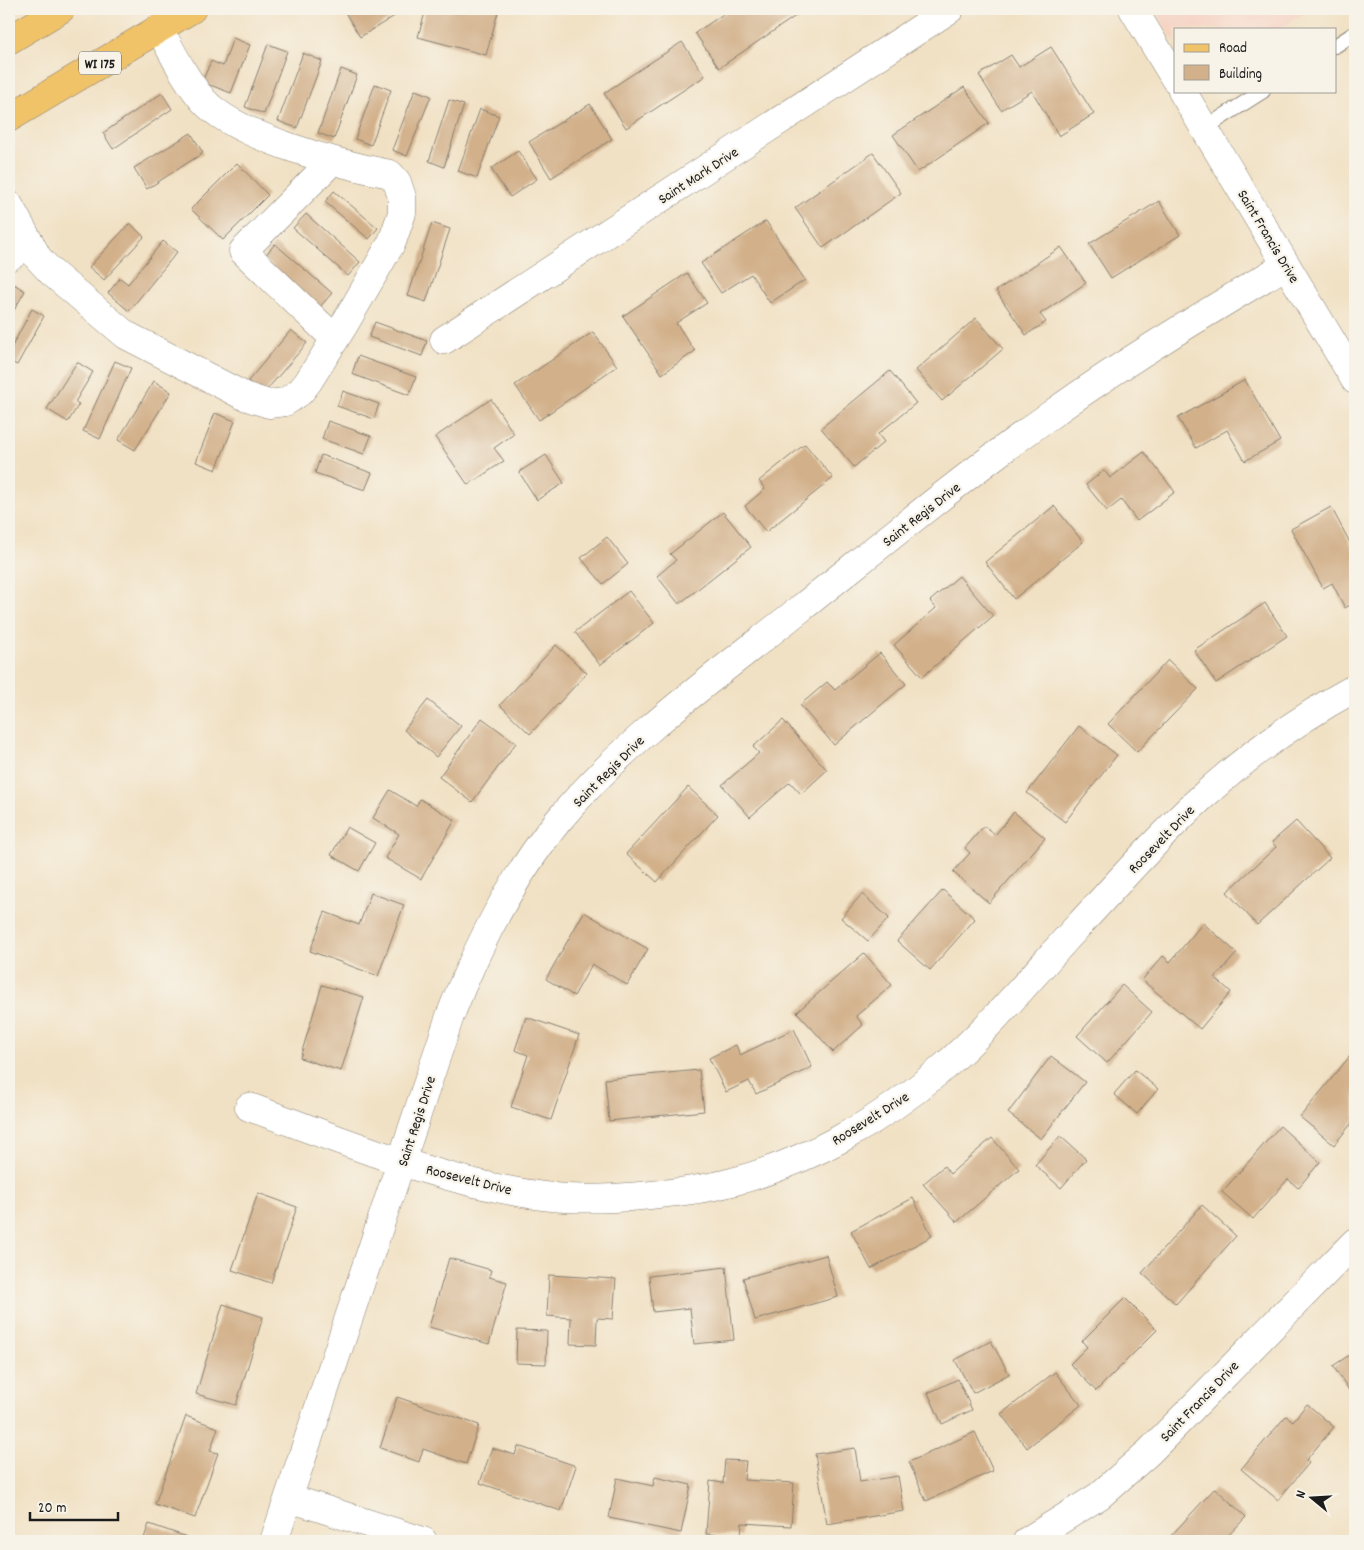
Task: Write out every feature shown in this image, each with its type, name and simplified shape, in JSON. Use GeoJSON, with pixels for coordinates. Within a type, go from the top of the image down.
{"type":"FeatureCollection","features":[{"type":"Feature","properties":{"kind":"main road"},"geometry":{"type":"LineString","coordinates":[[9,40],[62,9]]}},
{"type":"Feature","properties":{"kind":"main road","name":"WI 175"},"geometry":{"type":"LineString","coordinates":[[9,118],[192,9]]}},
{"type":"Feature","properties":{"kind":"street","name":"Saint Mark Drive"},"geometry":{"type":"LineString","coordinates":[[444,340],[950,9]]}},
{"type":"Feature","properties":{"kind":"street"},"geometry":{"type":"LineString","coordinates":[[1133,9],[1174,77]]}},
{"type":"Feature","properties":{"kind":"street"},"geometry":{"type":"LineString","coordinates":[[9,204],[19,250],[38,258],[51,272],[126,335],[244,396],[270,404],[285,402],[304,387],[335,339],[392,242],[402,213],[402,197],[397,182],[390,174],[353,167],[306,153],[246,128],[217,113],[203,100],[178,64],[159,28]]}},
{"type":"Feature","properties":{"kind":"street","name":"Saint Francis Drive"},"geometry":{"type":"LineString","coordinates":[[1183,92],[1355,380]]}},
{"type":"Feature","properties":{"kind":"street"},"geometry":{"type":"LineString","coordinates":[[332,161],[243,251],[335,339]]}},
{"type":"Feature","properties":{"kind":"street","name":"Saint Regis Drive"},"geometry":{"type":"LineString","coordinates":[[274,1541],[450,1016],[484,936],[522,870],[558,822],[601,773],[660,719],[1042,421],[1148,349],[1286,265]]}},
{"type":"Feature","properties":{"kind":"street","name":"Roosevelt Drive"},"geometry":{"type":"LineString","coordinates":[[249,1107],[402,1161],[476,1183],[544,1196],[607,1199],[690,1191],[732,1182],[800,1158],[852,1133],[901,1101],[940,1071],[978,1034],[1161,837],[1200,799],[1227,775],[1304,719],[1355,688]]}},
{"type":"Feature","properties":{"kind":"street","name":"Saint Francis Drive"},"geometry":{"type":"LineString","coordinates":[[1027,1541],[1099,1496],[1149,1452],[1355,1242]]}},
{"type":"Feature","properties":{"kind":"street"},"geometry":{"type":"LineString","coordinates":[[289,1498],[423,1541]]}},
{"type":"Feature","properties":{"kind":"lane"},"geometry":{"type":"LineString","coordinates":[[1336,45],[1355,33]]}},
{"type":"Feature","properties":{"kind":"lane"},"geometry":{"type":"LineString","coordinates":[[1205,128],[1261,92]]}},
{"type":"Feature","properties":{"kind":"shaded area"},"geometry":{"type":"Polygon","coordinates":[[[1155,9],[1312,9],[1280,28],[1174,28],[1174,41],[1155,9]]]}},
{"type":"Feature","properties":{"kind":"building"},"geometry":{"type":"Polygon","coordinates":[[[343,9],[406,9],[360,37],[343,9]]]}},
{"type":"Feature","properties":{"kind":"building"},"geometry":{"type":"Polygon","coordinates":[[[426,9],[499,9],[486,55],[418,37],[426,9]]]}},
{"type":"Feature","properties":{"kind":"building"},"geometry":{"type":"Polygon","coordinates":[[[731,9],[793,9],[797,15],[719,68],[695,33],[731,9]]]}},
{"type":"Feature","properties":{"kind":"building"},"geometry":{"type":"Polygon","coordinates":[[[233,38],[250,45],[231,93],[202,82],[211,61],[223,66],[233,38]]]}},
{"type":"Feature","properties":{"kind":"building"},"geometry":{"type":"Polygon","coordinates":[[[682,42],[705,76],[626,128],[604,93],[682,42]]]}},
{"type":"Feature","properties":{"kind":"building"},"geometry":{"type":"Polygon","coordinates":[[[268,44],[287,51],[264,114],[245,107],[268,44]]]}},
{"type":"Feature","properties":{"kind":"building"},"geometry":{"type":"Polygon","coordinates":[[[1051,47],[1094,114],[1059,136],[1032,91],[1001,110],[979,75],[1011,55],[1019,67],[1051,47]]]}},
{"type":"Feature","properties":{"kind":"building"},"geometry":{"type":"Polygon","coordinates":[[[303,53],[322,61],[297,128],[278,121],[303,53]]]}},
{"type":"Feature","properties":{"kind":"building"},"geometry":{"type":"Polygon","coordinates":[[[341,69],[357,75],[334,139],[318,133],[341,69]]]}},
{"type":"Feature","properties":{"kind":"building"},"geometry":{"type":"Polygon","coordinates":[[[375,84],[391,90],[371,145],[355,139],[375,84]]]}},
{"type":"Feature","properties":{"kind":"building"},"geometry":{"type":"Polygon","coordinates":[[[964,87],[989,123],[918,172],[893,135],[964,87]]]}},
{"type":"Feature","properties":{"kind":"building"},"geometry":{"type":"Polygon","coordinates":[[[415,90],[431,96],[407,156],[392,150],[415,90]]]}},
{"type":"Feature","properties":{"kind":"building"},"geometry":{"type":"Polygon","coordinates":[[[162,93],[172,109],[113,149],[103,133],[162,93]]]}},
{"type":"Feature","properties":{"kind":"building"},"geometry":{"type":"Polygon","coordinates":[[[449,100],[464,105],[444,167],[429,161],[449,100]]]}},
{"type":"Feature","properties":{"kind":"building"},"geometry":{"type":"Polygon","coordinates":[[[590,104],[612,139],[551,178],[529,142],[590,104]]]}},
{"type":"Feature","properties":{"kind":"building"},"geometry":{"type":"Polygon","coordinates":[[[480,109],[499,116],[477,178],[458,171],[480,109]]]}},
{"type":"Feature","properties":{"kind":"building"},"geometry":{"type":"Polygon","coordinates":[[[191,133],[203,153],[147,189],[134,168],[191,133]]]}},
{"type":"Feature","properties":{"kind":"building"},"geometry":{"type":"Polygon","coordinates":[[[518,151],[537,179],[510,197],[491,169],[518,151]]]}},
{"type":"Feature","properties":{"kind":"building"},"geometry":{"type":"Polygon","coordinates":[[[873,153],[901,193],[823,248],[795,208],[873,153]]]}},
{"type":"Feature","properties":{"kind":"building"},"geometry":{"type":"Polygon","coordinates":[[[237,163],[268,195],[223,240],[191,209],[237,163]]]}},
{"type":"Feature","properties":{"kind":"building"},"geometry":{"type":"Polygon","coordinates":[[[334,191],[378,228],[369,239],[325,202],[334,191]]]}},
{"type":"Feature","properties":{"kind":"building"},"geometry":{"type":"Polygon","coordinates":[[[1159,201],[1180,235],[1111,278],[1089,244],[1159,201]]]}},
{"type":"Feature","properties":{"kind":"building"},"geometry":{"type":"Polygon","coordinates":[[[306,214],[360,262],[348,276],[293,228],[306,214]]]}},
{"type":"Feature","properties":{"kind":"building"},"geometry":{"type":"Polygon","coordinates":[[[766,221],[805,280],[770,303],[751,274],[721,293],[701,263],[766,221]]]}},
{"type":"Feature","properties":{"kind":"building"},"geometry":{"type":"Polygon","coordinates":[[[130,223],[144,237],[104,280],[89,267],[130,223]]]}},
{"type":"Feature","properties":{"kind":"building"},"geometry":{"type":"Polygon","coordinates":[[[432,223],[450,229],[426,302],[408,296],[432,223]]]}},
{"type":"Feature","properties":{"kind":"building"},"geometry":{"type":"Polygon","coordinates":[[[163,241],[177,252],[129,311],[108,293],[120,278],[128,284],[163,241]]]}},
{"type":"Feature","properties":{"kind":"building"},"geometry":{"type":"Polygon","coordinates":[[[275,244],[332,293],[319,308],[263,258],[275,244]]]}},
{"type":"Feature","properties":{"kind":"building"},"geometry":{"type":"Polygon","coordinates":[[[1061,247],[1086,283],[1040,314],[1046,322],[1026,335],[996,291],[1061,247]]]}},
{"type":"Feature","properties":{"kind":"building"},"geometry":{"type":"Polygon","coordinates":[[[687,273],[707,303],[676,323],[695,351],[662,374],[623,316],[687,273]]]}},
{"type":"Feature","properties":{"kind":"building"},"geometry":{"type":"Polygon","coordinates":[[[9,281],[25,291],[9,319],[9,281]]]}},
{"type":"Feature","properties":{"kind":"building"},"geometry":{"type":"Polygon","coordinates":[[[32,309],[44,316],[17,365],[9,361],[9,352],[32,309]]]}},
{"type":"Feature","properties":{"kind":"building"},"geometry":{"type":"Polygon","coordinates":[[[976,318],[1003,349],[942,401],[916,370],[976,318]]]}},
{"type":"Feature","properties":{"kind":"building"},"geometry":{"type":"Polygon","coordinates":[[[375,322],[427,341],[422,356],[369,337],[375,322]]]}},
{"type":"Feature","properties":{"kind":"building"},"geometry":{"type":"Polygon","coordinates":[[[291,330],[307,343],[263,394],[248,381],[291,330]]]}},
{"type":"Feature","properties":{"kind":"building"},"geometry":{"type":"Polygon","coordinates":[[[593,332],[617,366],[539,420],[515,385],[593,332]]]}},
{"type":"Feature","properties":{"kind":"building"},"geometry":{"type":"Polygon","coordinates":[[[358,356],[416,377],[409,395],[352,374],[358,356]]]}},
{"type":"Feature","properties":{"kind":"building"},"geometry":{"type":"Polygon","coordinates":[[[115,361],[131,368],[100,439],[83,431],[115,361]]]}},
{"type":"Feature","properties":{"kind":"building"},"geometry":{"type":"Polygon","coordinates":[[[77,362],[93,372],[75,402],[79,404],[68,422],[47,409],[77,362]]]}},
{"type":"Feature","properties":{"kind":"building"},"geometry":{"type":"Polygon","coordinates":[[[890,371],[916,403],[878,434],[884,442],[854,467],[821,428],[890,371]]]}},
{"type":"Feature","properties":{"kind":"building"},"geometry":{"type":"Polygon","coordinates":[[[1245,380],[1280,441],[1245,461],[1227,430],[1196,448],[1178,418],[1245,380]]]}},
{"type":"Feature","properties":{"kind":"building"},"geometry":{"type":"Polygon","coordinates":[[[154,381],[171,392],[135,450],[118,440],[154,381]]]}},
{"type":"Feature","properties":{"kind":"building"},"geometry":{"type":"Polygon","coordinates":[[[343,391],[379,404],[374,419],[337,406],[343,391]]]}},
{"type":"Feature","properties":{"kind":"building"},"geometry":{"type":"Polygon","coordinates":[[[491,399],[514,434],[494,448],[504,461],[468,485],[435,437],[491,399]]]}},
{"type":"Feature","properties":{"kind":"building"},"geometry":{"type":"Polygon","coordinates":[[[215,413],[235,421],[216,470],[196,462],[215,413]]]}},
{"type":"Feature","properties":{"kind":"building"},"geometry":{"type":"Polygon","coordinates":[[[328,421],[371,436],[364,454],[322,439],[328,421]]]}},
{"type":"Feature","properties":{"kind":"building"},"geometry":{"type":"Polygon","coordinates":[[[805,444],[833,478],[766,532],[745,506],[765,489],[759,481],[805,444]]]}},
{"type":"Feature","properties":{"kind":"building"},"geometry":{"type":"Polygon","coordinates":[[[1144,452],[1175,492],[1137,521],[1121,500],[1107,511],[1086,485],[1104,470],[1110,478],[1144,452]]]}},
{"type":"Feature","properties":{"kind":"building"},"geometry":{"type":"Polygon","coordinates":[[[321,455],[372,473],[365,490],[315,473],[321,455]]]}},
{"type":"Feature","properties":{"kind":"building"},"geometry":{"type":"Polygon","coordinates":[[[546,455],[564,483],[537,500],[519,472],[546,455]]]}},
{"type":"Feature","properties":{"kind":"building"},"geometry":{"type":"Polygon","coordinates":[[[1054,506],[1083,542],[1014,599],[985,562],[1054,506]]]}},
{"type":"Feature","properties":{"kind":"building"},"geometry":{"type":"Polygon","coordinates":[[[1331,507],[1355,552],[1355,602],[1345,608],[1332,583],[1323,588],[1291,529],[1331,507]]]}},
{"type":"Feature","properties":{"kind":"building"},"geometry":{"type":"Polygon","coordinates":[[[723,512],[751,547],[679,604],[657,576],[676,560],[670,554],[723,512]]]}},
{"type":"Feature","properties":{"kind":"building"},"geometry":{"type":"Polygon","coordinates":[[[607,537],[628,564],[603,584],[581,558],[607,537]]]}},
{"type":"Feature","properties":{"kind":"building"},"geometry":{"type":"Polygon","coordinates":[[[959,576],[993,616],[922,677],[894,645],[936,608],[930,601],[959,576]]]}},
{"type":"Feature","properties":{"kind":"building"},"geometry":{"type":"Polygon","coordinates":[[[629,591],[654,623],[600,665],[575,632],[629,591]]]}},
{"type":"Feature","properties":{"kind":"building"},"geometry":{"type":"Polygon","coordinates":[[[1265,603],[1287,636],[1216,683],[1194,650],[1265,603]]]}},
{"type":"Feature","properties":{"kind":"building"},"geometry":{"type":"Polygon","coordinates":[[[556,645],[587,673],[530,734],[500,705],[556,645]]]}},
{"type":"Feature","properties":{"kind":"building"},"geometry":{"type":"Polygon","coordinates":[[[880,653],[906,684],[834,745],[800,705],[827,682],[835,690],[880,653]]]}},
{"type":"Feature","properties":{"kind":"building"},"geometry":{"type":"Polygon","coordinates":[[[1168,660],[1198,689],[1137,752],[1108,724],[1168,660]]]}},
{"type":"Feature","properties":{"kind":"building"},"geometry":{"type":"Polygon","coordinates":[[[428,700],[461,726],[436,757],[404,730],[428,700]]]}},
{"type":"Feature","properties":{"kind":"building"},"geometry":{"type":"Polygon","coordinates":[[[482,718],[516,743],[472,802],[439,777],[482,718]]]}},
{"type":"Feature","properties":{"kind":"building"},"geometry":{"type":"Polygon","coordinates":[[[783,720],[827,770],[801,794],[790,782],[750,817],[722,785],[759,753],[753,747],[783,720]]]}},
{"type":"Feature","properties":{"kind":"building"},"geometry":{"type":"Polygon","coordinates":[[[1079,726],[1117,755],[1065,822],[1027,793],[1079,726]]]}},
{"type":"Feature","properties":{"kind":"building"},"geometry":{"type":"Polygon","coordinates":[[[688,787],[718,815],[657,882],[626,854],[688,787]]]}},
{"type":"Feature","properties":{"kind":"building"},"geometry":{"type":"Polygon","coordinates":[[[390,790],[416,806],[420,799],[455,820],[421,879],[385,858],[399,834],[373,818],[390,790]]]}},
{"type":"Feature","properties":{"kind":"building"},"geometry":{"type":"Polygon","coordinates":[[[1014,812],[1045,838],[989,903],[953,872],[970,853],[965,848],[984,826],[995,835],[1014,812]]]}},
{"type":"Feature","properties":{"kind":"building"},"geometry":{"type":"Polygon","coordinates":[[[1296,821],[1330,858],[1257,925],[1227,892],[1276,847],[1272,842],[1296,821]]]}},
{"type":"Feature","properties":{"kind":"building"},"geometry":{"type":"Polygon","coordinates":[[[347,827],[375,843],[359,871],[331,855],[347,827]]]}},
{"type":"Feature","properties":{"kind":"building"},"geometry":{"type":"Polygon","coordinates":[[[943,890],[975,919],[930,970],[897,941],[943,890]]]}},
{"type":"Feature","properties":{"kind":"building"},"geometry":{"type":"Polygon","coordinates":[[[371,893],[404,905],[378,976],[310,951],[325,912],[359,925],[371,893]]]}},
{"type":"Feature","properties":{"kind":"building"},"geometry":{"type":"Polygon","coordinates":[[[862,894],[889,918],[868,941],[841,918],[862,894]]]}},
{"type":"Feature","properties":{"kind":"building"},"geometry":{"type":"Polygon","coordinates":[[[584,912],[648,949],[627,985],[592,964],[574,996],[546,979],[584,912]]]}},
{"type":"Feature","properties":{"kind":"building"},"geometry":{"type":"Polygon","coordinates":[[[1203,923],[1237,953],[1215,978],[1231,992],[1200,1029],[1142,980],[1163,956],[1170,962],[1203,923]]]}},
{"type":"Feature","properties":{"kind":"building"},"geometry":{"type":"Polygon","coordinates":[[[864,953],[892,985],[856,1016],[863,1025],[833,1052],[797,1012],[864,953]]]}},
{"type":"Feature","properties":{"kind":"building"},"geometry":{"type":"Polygon","coordinates":[[[322,985],[364,997],[341,1071],[300,1058],[322,985]]]}},
{"type":"Feature","properties":{"kind":"building"},"geometry":{"type":"Polygon","coordinates":[[[1122,985],[1152,1012],[1107,1063],[1077,1036],[1122,985]]]}},
{"type":"Feature","properties":{"kind":"building"},"geometry":{"type":"Polygon","coordinates":[[[526,1017],[579,1035],[551,1120],[511,1107],[528,1055],[515,1050],[526,1017]]]}},
{"type":"Feature","properties":{"kind":"building"},"geometry":{"type":"Polygon","coordinates":[[[794,1029],[812,1067],[756,1094],[749,1081],[726,1092],[709,1058],[736,1045],[740,1055],[794,1029]]]}},
{"type":"Feature","properties":{"kind":"building"},"geometry":{"type":"Polygon","coordinates":[[[1355,1050],[1355,1119],[1334,1145],[1300,1117],[1355,1050]]]}},
{"type":"Feature","properties":{"kind":"building"},"geometry":{"type":"Polygon","coordinates":[[[1051,1056],[1085,1082],[1041,1139],[1008,1113],[1051,1056]]]}},
{"type":"Feature","properties":{"kind":"building"},"geometry":{"type":"Polygon","coordinates":[[[699,1070],[704,1111],[609,1121],[605,1079],[699,1070]]]}},
{"type":"Feature","properties":{"kind":"building"},"geometry":{"type":"Polygon","coordinates":[[[1135,1070],[1158,1089],[1137,1114],[1114,1094],[1135,1070]]]}},
{"type":"Feature","properties":{"kind":"building"},"geometry":{"type":"Polygon","coordinates":[[[1280,1126],[1320,1162],[1298,1188],[1288,1179],[1253,1219],[1222,1192],[1280,1126]]]}},
{"type":"Feature","properties":{"kind":"building"},"geometry":{"type":"Polygon","coordinates":[[[1060,1136],[1086,1159],[1061,1188],[1035,1165],[1060,1136]]]}},
{"type":"Feature","properties":{"kind":"building"},"geometry":{"type":"Polygon","coordinates":[[[992,1138],[1019,1169],[957,1222],[923,1184],[944,1166],[950,1174],[992,1138]]]}},
{"type":"Feature","properties":{"kind":"building"},"geometry":{"type":"Polygon","coordinates":[[[258,1193],[297,1207],[271,1283],[232,1270],[258,1193]]]}},
{"type":"Feature","properties":{"kind":"building"},"geometry":{"type":"Polygon","coordinates":[[[913,1198],[932,1236],[871,1269],[851,1231],[913,1198]]]}},
{"type":"Feature","properties":{"kind":"building"},"geometry":{"type":"Polygon","coordinates":[[[1202,1205],[1236,1236],[1176,1304],[1142,1273],[1202,1205]]]}},
{"type":"Feature","properties":{"kind":"building"},"geometry":{"type":"Polygon","coordinates":[[[826,1255],[838,1297],[755,1320],[743,1278],[826,1255]]]}},
{"type":"Feature","properties":{"kind":"building"},"geometry":{"type":"Polygon","coordinates":[[[449,1258],[491,1270],[489,1277],[507,1282],[489,1344],[429,1327],[449,1258]]]}},
{"type":"Feature","properties":{"kind":"building"},"geometry":{"type":"Polygon","coordinates":[[[726,1267],[734,1340],[694,1344],[690,1308],[653,1312],[649,1276],[726,1267]]]}},
{"type":"Feature","properties":{"kind":"building"},"geometry":{"type":"Polygon","coordinates":[[[549,1275],[616,1279],[613,1319],[597,1318],[596,1345],[570,1344],[571,1318],[547,1316],[549,1275]]]}},
{"type":"Feature","properties":{"kind":"building"},"geometry":{"type":"Polygon","coordinates":[[[1125,1298],[1157,1330],[1096,1391],[1070,1364],[1087,1347],[1082,1341],[1125,1298]]]}},
{"type":"Feature","properties":{"kind":"building"},"geometry":{"type":"Polygon","coordinates":[[[223,1304],[263,1317],[236,1405],[196,1394],[223,1304]]]}},
{"type":"Feature","properties":{"kind":"building"},"geometry":{"type":"Polygon","coordinates":[[[517,1330],[547,1331],[546,1364],[516,1363],[517,1330]]]}},
{"type":"Feature","properties":{"kind":"building"},"geometry":{"type":"Polygon","coordinates":[[[991,1341],[1009,1374],[973,1393],[955,1360],[991,1341]]]}},
{"type":"Feature","properties":{"kind":"building"},"geometry":{"type":"Polygon","coordinates":[[[1355,1351],[1355,1399],[1333,1366],[1355,1351]]]}},
{"type":"Feature","properties":{"kind":"building"},"geometry":{"type":"Polygon","coordinates":[[[1055,1372],[1081,1405],[1027,1448],[1001,1414],[1055,1372]]]}},
{"type":"Feature","properties":{"kind":"building"},"geometry":{"type":"Polygon","coordinates":[[[958,1379],[972,1410],[942,1424],[928,1393],[958,1379]]]}},
{"type":"Feature","properties":{"kind":"building"},"geometry":{"type":"Polygon","coordinates":[[[397,1397],[479,1425],[466,1464],[423,1449],[419,1462],[380,1448],[397,1397]]]}},
{"type":"Feature","properties":{"kind":"building"},"geometry":{"type":"Polygon","coordinates":[[[1307,1404],[1334,1427],[1306,1460],[1309,1463],[1278,1500],[1241,1469],[1286,1416],[1293,1421],[1307,1404]]]}},
{"type":"Feature","properties":{"kind":"building"},"geometry":{"type":"Polygon","coordinates":[[[186,1416],[218,1428],[210,1451],[218,1453],[195,1518],[155,1504],[186,1416]]]}},
{"type":"Feature","properties":{"kind":"building"},"geometry":{"type":"Polygon","coordinates":[[[975,1432],[993,1471],[926,1501],[909,1462],[975,1432]]]}},
{"type":"Feature","properties":{"kind":"building"},"geometry":{"type":"Polygon","coordinates":[[[518,1446],[576,1466],[561,1511],[480,1483],[492,1448],[515,1455],[518,1446]]]}},
{"type":"Feature","properties":{"kind":"building"},"geometry":{"type":"Polygon","coordinates":[[[855,1448],[860,1482],[898,1476],[904,1511],[827,1524],[815,1454],[855,1448]]]}},
{"type":"Feature","properties":{"kind":"building"},"geometry":{"type":"Polygon","coordinates":[[[725,1460],[746,1461],[744,1480],[794,1483],[791,1526],[742,1523],[741,1536],[706,1534],[710,1481],[723,1483],[725,1460]]]}},
{"type":"Feature","properties":{"kind":"building"},"geometry":{"type":"Polygon","coordinates":[[[655,1477],[691,1485],[681,1533],[609,1518],[617,1478],[653,1486],[655,1477]]]}},
{"type":"Feature","properties":{"kind":"building"},"geometry":{"type":"Polygon","coordinates":[[[1215,1488],[1246,1517],[1223,1541],[1166,1541],[1215,1488]]]}},
{"type":"Feature","properties":{"kind":"building"},"geometry":{"type":"Polygon","coordinates":[[[149,1524],[187,1537],[186,1541],[143,1541],[149,1524]]]}}]}
